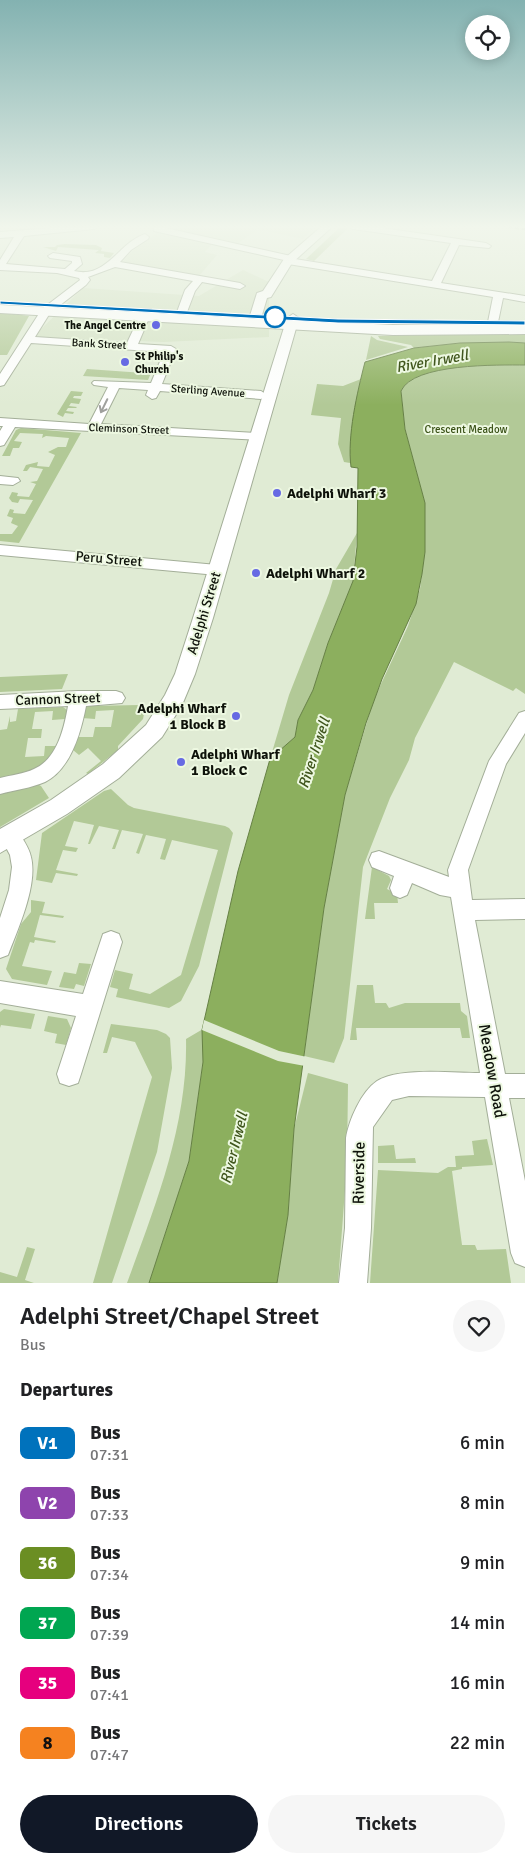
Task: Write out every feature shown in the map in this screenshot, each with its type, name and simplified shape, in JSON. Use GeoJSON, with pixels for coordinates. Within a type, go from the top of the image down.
{"type":"FeatureCollection","features":[{"type":"Feature","properties":{"kind":"highway"},"geometry":{"type":"LineString","coordinates":[[0,303],[49,308],[260,319],[407,330],[525,329]]}},
{"type":"Feature","properties":{"kind":"highway"},"geometry":{"type":"LineString","coordinates":[[0,309],[49,308]]}},
{"type":"Feature","properties":{"kind":"highway"},"geometry":{"type":"LineString","coordinates":[[146,313],[182,312],[260,319]]}},
{"type":"Feature","properties":{"kind":"highway"},"geometry":{"type":"LineString","coordinates":[[292,321],[525,323]]}},
{"type":"Feature","properties":{"kind":"main road"},"geometry":{"type":"LineString","coordinates":[[260,319],[270,297],[267,294],[272,286]]}},
{"type":"Feature","properties":{"kind":"main road","name":"Adelphi Street"},"geometry":{"type":"LineString","coordinates":[[5,839],[59,807],[111,771],[154,731],[180,688],[292,321]]}},
{"type":"Feature","properties":{"kind":"street"},"geometry":{"type":"LineString","coordinates":[[0,383],[49,308],[79,286]]}},
{"type":"Feature","properties":{"kind":"street"},"geometry":{"type":"LineString","coordinates":[[182,312],[190,290],[194,286]]}},
{"type":"Feature","properties":{"kind":"street"},"geometry":{"type":"LineString","coordinates":[[442,286],[525,299]]}},
{"type":"Feature","properties":{"kind":"street"},"geometry":{"type":"LineString","coordinates":[[493,322],[499,295]]}},
{"type":"Feature","properties":{"kind":"street"},"geometry":{"type":"LineString","coordinates":[[131,346],[146,313]]}},
{"type":"Feature","properties":{"kind":"street","name":"Bank Street"},"geometry":{"type":"LineString","coordinates":[[28,340],[171,349],[154,391]]}},
{"type":"Feature","properties":{"kind":"street","name":"Sterling Avenue"},"geometry":{"type":"LineString","coordinates":[[98,382],[154,391],[262,394]]}},
{"type":"Feature","properties":{"kind":"street"},"geometry":{"type":"LineString","coordinates":[[94,428],[115,384]]}},
{"type":"Feature","properties":{"kind":"street"},"geometry":{"type":"LineString","coordinates":[[0,442],[6,423]]}},
{"type":"Feature","properties":{"kind":"street","name":"Cleminson Street"},"geometry":{"type":"LineString","coordinates":[[6,423],[94,428],[116,427],[257,437]]}},
{"type":"Feature","properties":{"kind":"street","name":"Peru Street"},"geometry":{"type":"LineString","coordinates":[[0,550],[217,570]]}},
{"type":"Feature","properties":{"kind":"street"},"geometry":{"type":"LineString","coordinates":[[0,786],[37,776],[55,763],[62,753],[78,698]]}},
{"type":"Feature","properties":{"kind":"street","name":"Cannon Street"},"geometry":{"type":"LineString","coordinates":[[0,702],[116,698]]}},
{"type":"Feature","properties":{"kind":"street","name":"Meadow Road"},"geometry":{"type":"LineString","coordinates":[[525,718],[498,761],[458,870],[494,1086],[525,1253]]}},
{"type":"Feature","properties":{"kind":"street"},"geometry":{"type":"LineString","coordinates":[[0,947],[20,884],[22,870],[20,857],[5,839]]}},
{"type":"Feature","properties":{"kind":"street"},"geometry":{"type":"LineString","coordinates":[[379,860],[403,879],[440,885],[462,900],[525,909]]}},
{"type":"Feature","properties":{"kind":"street"},"geometry":{"type":"LineString","coordinates":[[69,1074],[111,942]]}},
{"type":"Feature","properties":{"kind":"street"},"geometry":{"type":"LineString","coordinates":[[0,992],[90,1007]]}},
{"type":"Feature","properties":{"kind":"street","name":"Riverside"},"geometry":{"type":"LineString","coordinates":[[353,1283],[358,1228],[358,1138],[361,1124],[369,1110],[386,1090],[409,1084],[525,1086]]}},
{"type":"Feature","properties":{"kind":"shaded area"},"geometry":{"type":"Polygon","coordinates":[[[216,286],[269,286],[269,337],[164,342],[33,337],[83,288],[199,296],[216,286]]]}},
{"type":"Feature","properties":{"kind":"green space"},"geometry":{"type":"Polygon","coordinates":[[[0,312],[29,316],[7,355],[0,355],[0,312]]]}},
{"type":"Feature","properties":{"kind":"green space"},"geometry":{"type":"Polygon","coordinates":[[[525,334],[525,343],[460,343],[414,348],[411,345],[380,339],[378,336],[525,334]]]}},
{"type":"Feature","properties":{"kind":"green space"},"geometry":{"type":"Polygon","coordinates":[[[371,336],[377,340],[408,347],[366,360],[371,336]]]}},
{"type":"Feature","properties":{"kind":"green space","name":"Crescent Meadow"},"geometry":{"type":"Polygon","coordinates":[[[486,365],[525,365],[525,694],[516,688],[513,691],[454,662],[415,738],[409,760],[390,798],[363,867],[344,1038],[334,1063],[304,1056],[324,908],[345,795],[374,699],[408,626],[420,589],[425,552],[425,503],[405,428],[401,389],[408,382],[428,373],[453,368],[486,365]]]}},
{"type":"Feature","properties":{"kind":"green space"},"geometry":{"type":"Polygon","coordinates":[[[87,369],[151,373],[148,380],[83,376],[87,369]]]}},
{"type":"Feature","properties":{"kind":"green space"},"geometry":{"type":"Polygon","coordinates":[[[361,379],[354,417],[350,463],[344,462],[338,444],[341,418],[311,415],[317,384],[343,386],[361,379]]]}},
{"type":"Feature","properties":{"kind":"green space"},"geometry":{"type":"Polygon","coordinates":[[[71,391],[83,392],[81,396],[74,396],[73,398],[81,399],[79,404],[71,403],[69,406],[77,407],[68,408],[66,411],[74,412],[73,414],[65,413],[63,417],[57,414],[71,391]]]}},
{"type":"Feature","properties":{"kind":"green space"},"geometry":{"type":"Polygon","coordinates":[[[21,428],[81,433],[19,543],[0,541],[0,534],[12,534],[18,526],[11,523],[13,518],[7,516],[10,509],[14,510],[13,513],[25,514],[33,500],[20,499],[18,503],[12,502],[9,498],[12,492],[18,493],[17,496],[29,497],[36,484],[30,482],[37,481],[43,469],[30,467],[27,471],[23,471],[26,465],[38,462],[37,466],[49,467],[55,455],[48,452],[58,447],[66,447],[69,438],[46,436],[42,438],[43,434],[20,433],[14,441],[22,442],[19,448],[13,448],[10,456],[2,456],[16,430],[21,428]]]}},
{"type":"Feature","properties":{"kind":"green space"},"geometry":{"type":"Polygon","coordinates":[[[357,533],[353,581],[328,643],[313,690],[298,720],[295,737],[270,759],[289,695],[329,593],[336,569],[357,533]]]}},
{"type":"Feature","properties":{"kind":"green space"},"geometry":{"type":"Polygon","coordinates":[[[68,674],[62,689],[0,692],[0,677],[68,674]]]}},
{"type":"Feature","properties":{"kind":"green space"},"geometry":{"type":"Polygon","coordinates":[[[140,705],[145,709],[143,719],[118,746],[118,750],[88,774],[86,773],[101,761],[88,748],[79,755],[73,750],[77,737],[93,737],[95,727],[111,727],[114,710],[96,711],[95,719],[82,718],[85,708],[88,706],[140,705]]]}},
{"type":"Feature","properties":{"kind":"green space"},"geometry":{"type":"Polygon","coordinates":[[[63,707],[67,710],[65,719],[52,720],[53,711],[35,712],[32,729],[42,729],[41,738],[28,738],[25,757],[44,756],[45,746],[57,746],[53,754],[41,765],[33,769],[0,779],[0,730],[7,729],[10,716],[10,722],[16,721],[18,709],[63,707]]]}},
{"type":"Feature","properties":{"kind":"green space"},"geometry":{"type":"Polygon","coordinates":[[[37,784],[41,786],[49,798],[0,827],[0,793],[37,784]]]}},
{"type":"Feature","properties":{"kind":"green space"},"geometry":{"type":"Polygon","coordinates":[[[111,789],[128,805],[134,808],[225,826],[233,833],[199,966],[181,1001],[169,1008],[116,997],[118,989],[110,987],[115,970],[133,974],[129,989],[150,994],[181,975],[218,850],[172,840],[165,860],[160,859],[166,839],[146,835],[139,854],[136,853],[143,834],[122,830],[115,849],[112,849],[119,830],[99,826],[90,844],[88,844],[94,825],[74,821],[65,846],[78,848],[76,852],[63,850],[56,870],[78,874],[77,876],[56,873],[52,883],[36,880],[42,833],[104,791],[111,789]]]}},
{"type":"Feature","properties":{"kind":"green space"},"geometry":{"type":"Polygon","coordinates":[[[372,867],[389,876],[391,880],[387,889],[397,894],[398,903],[374,903],[375,919],[365,919],[372,867]]]}},
{"type":"Feature","properties":{"kind":"green space"},"geometry":{"type":"Polygon","coordinates":[[[31,900],[45,902],[42,913],[64,916],[63,918],[40,915],[34,937],[56,941],[55,943],[35,940],[34,943],[30,942],[22,966],[52,971],[47,985],[12,979],[6,969],[21,924],[31,912],[31,900]]]}},
{"type":"Feature","properties":{"kind":"green space"},"geometry":{"type":"Polygon","coordinates":[[[79,963],[91,964],[84,986],[76,984],[74,989],[59,987],[64,972],[76,974],[79,963]]]}},
{"type":"Feature","properties":{"kind":"green space"},"geometry":{"type":"Polygon","coordinates":[[[357,985],[373,985],[375,1003],[386,1003],[389,1008],[405,1003],[460,1003],[461,1011],[467,1016],[470,1038],[462,1038],[460,1028],[356,1028],[357,1040],[350,1040],[357,985]]]}},
{"type":"Feature","properties":{"kind":"green space"},"geometry":{"type":"Polygon","coordinates":[[[4,1009],[35,1014],[31,1029],[1,1025],[0,1028],[0,1012],[4,1009]]]}},
{"type":"Feature","properties":{"kind":"green space"},"geometry":{"type":"Polygon","coordinates":[[[48,1016],[67,1019],[71,1028],[66,1045],[55,1043],[57,1034],[44,1031],[48,1016]]]}},
{"type":"Feature","properties":{"kind":"green space"},"geometry":{"type":"Polygon","coordinates":[[[111,1024],[157,1030],[166,1034],[170,1038],[172,1068],[157,1152],[112,1283],[93,1283],[152,1077],[135,1042],[112,1037],[107,1053],[103,1053],[111,1024]]]}},
{"type":"Feature","properties":{"kind":"green space"},"geometry":{"type":"Polygon","coordinates":[[[203,1029],[203,1062],[189,1161],[149,1283],[127,1283],[149,1224],[176,1133],[182,1102],[186,1039],[203,1029]]]}},
{"type":"Feature","properties":{"kind":"green space"},"geometry":{"type":"Polygon","coordinates":[[[308,1073],[348,1084],[347,1163],[338,1283],[277,1283],[288,1215],[294,1129],[308,1073]]]}},
{"type":"Feature","properties":{"kind":"green space"},"geometry":{"type":"Polygon","coordinates":[[[487,1139],[493,1165],[462,1167],[462,1169],[452,1171],[462,1245],[475,1245],[477,1250],[506,1249],[511,1283],[370,1283],[378,1170],[438,1173],[448,1167],[456,1167],[455,1156],[474,1155],[472,1141],[487,1139]]]}},
{"type":"Feature","properties":{"kind":"green space"},"geometry":{"type":"Polygon","coordinates":[[[394,1145],[396,1159],[415,1158],[416,1163],[378,1163],[378,1146],[394,1145]]]}},
{"type":"Feature","properties":{"kind":"green space"},"geometry":{"type":"Polygon","coordinates":[[[27,1247],[35,1249],[25,1280],[34,1283],[0,1283],[0,1272],[17,1277],[27,1247]]]}},
{"type":"Feature","properties":{"kind":"water","name":"River Irwell"},"geometry":{"type":"Polygon","coordinates":[[[460,343],[525,343],[525,365],[478,366],[439,370],[422,375],[409,382],[401,391],[405,429],[425,503],[425,552],[422,574],[416,604],[382,679],[366,723],[345,795],[324,908],[294,1129],[288,1215],[277,1283],[149,1283],[189,1161],[203,1062],[202,1030],[238,871],[270,759],[295,737],[298,720],[313,690],[328,643],[353,581],[357,547],[358,468],[351,467],[350,442],[356,401],[365,362],[414,348],[460,343]]]}},
{"type":"Feature","properties":{"kind":"pier"},"geometry":{"type":"Polygon","coordinates":[[[204,1020],[279,1051],[307,1057],[305,1066],[278,1061],[202,1030],[204,1020]]]}},
{"type":"Feature","properties":{"kind":"bus line","name":"V1"},"geometry":{"type":"LineString","coordinates":[[0,303],[338,321],[525,323]]}},
{"type":"Feature","properties":{"kind":"place","name":"The Angel Centre"},"geometry":{"type":"Point","coordinates":[156,325]}},
{"type":"Feature","properties":{"kind":"place","name":"St Philip's Church"},"geometry":{"type":"Point","coordinates":[125,362]}},
{"type":"Feature","properties":{"kind":"place","name":"Adelphi Wharf 3"},"geometry":{"type":"Point","coordinates":[277,493]}},
{"type":"Feature","properties":{"kind":"place","name":"Adelphi Wharf 2"},"geometry":{"type":"Point","coordinates":[256,573]}},
{"type":"Feature","properties":{"kind":"place","name":"Adelphi Wharf 1 Block B"},"geometry":{"type":"Point","coordinates":[236,716]}},
{"type":"Feature","properties":{"kind":"place","name":"Adelphi Wharf 1 Block C"},"geometry":{"type":"Point","coordinates":[181,762]}}]}
